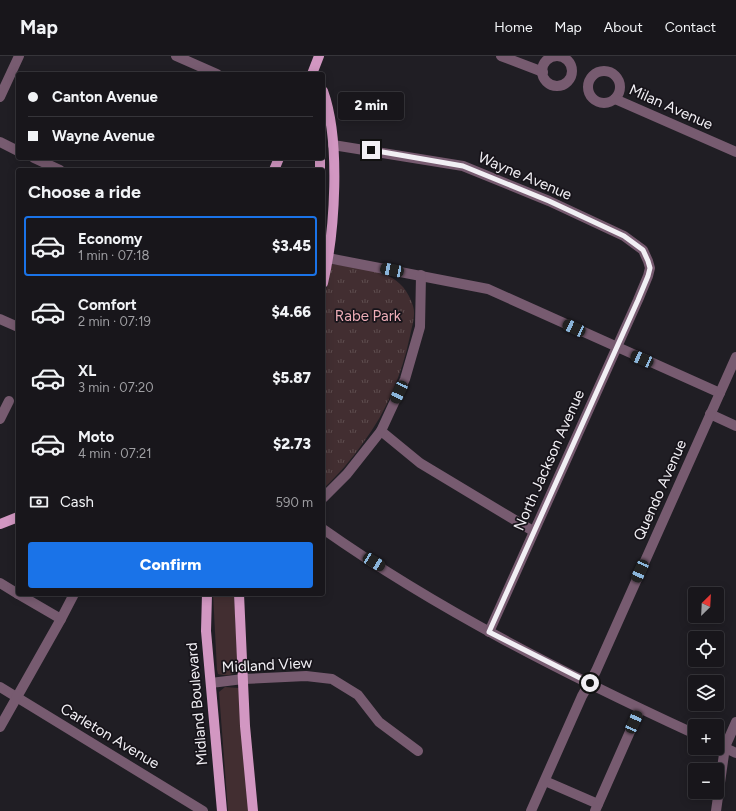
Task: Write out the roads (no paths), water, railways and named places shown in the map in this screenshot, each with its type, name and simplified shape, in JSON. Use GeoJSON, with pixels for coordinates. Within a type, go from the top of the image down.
{"type":"FeatureCollection","features":[{"type":"Feature","properties":{"kind":"main road"},"geometry":{"type":"LineString","coordinates":[[312,56],[314,72]]}},
{"type":"Feature","properties":{"kind":"main road"},"geometry":{"type":"LineString","coordinates":[[314,72],[319,56]]}},
{"type":"Feature","properties":{"kind":"main road"},"geometry":{"type":"LineString","coordinates":[[325,97],[329,109],[333,144],[333,205],[326,258]]}},
{"type":"Feature","properties":{"kind":"main road"},"geometry":{"type":"LineString","coordinates":[[0,524],[16,518]]}},
{"type":"Feature","properties":{"kind":"main road","name":"Midland Boulevard"},"geometry":{"type":"LineString","coordinates":[[207,596],[206,632],[213,726],[222,811]]}},
{"type":"Feature","properties":{"kind":"main road"},"geometry":{"type":"LineString","coordinates":[[239,596],[245,726],[253,811]]}},
{"type":"Feature","properties":{"kind":"street"},"geometry":{"type":"LineString","coordinates":[[0,97],[19,56]]}},
{"type":"Feature","properties":{"kind":"street"},"geometry":{"type":"LineString","coordinates":[[176,56],[213,72]]}},
{"type":"Feature","properties":{"kind":"street"},"geometry":{"type":"LineString","coordinates":[[501,56],[543,72]]}},
{"type":"Feature","properties":{"kind":"street","name":"Milan Avenue"},"geometry":{"type":"LineString","coordinates":[[615,99],[736,152]]}},
{"type":"Feature","properties":{"kind":"street"},"geometry":{"type":"LineString","coordinates":[[0,142],[16,150]]}},
{"type":"Feature","properties":{"kind":"street","name":"Wayne Avenue"},"geometry":{"type":"LineString","coordinates":[[333,144],[463,166],[549,201],[624,236],[643,250],[650,268],[638,300]]}},
{"type":"Feature","properties":{"kind":"street"},"geometry":{"type":"LineString","coordinates":[[38,160],[56,168]]}},
{"type":"Feature","properties":{"kind":"street"},"geometry":{"type":"LineString","coordinates":[[326,258],[488,289],[720,394]]}},
{"type":"Feature","properties":{"kind":"street"},"geometry":{"type":"LineString","coordinates":[[325,496],[347,474],[381,431],[405,379],[420,327],[421,275]]}},
{"type":"Feature","properties":{"kind":"street","name":"North Jackson Avenue"},"geometry":{"type":"LineString","coordinates":[[489,632],[638,300]]}},
{"type":"Feature","properties":{"kind":"street"},"geometry":{"type":"LineString","coordinates":[[0,318],[16,326]]}},
{"type":"Feature","properties":{"kind":"street","name":"Quendo Avenue"},"geometry":{"type":"LineString","coordinates":[[531,811],[736,357]]}},
{"type":"Feature","properties":{"kind":"street"},"geometry":{"type":"LineString","coordinates":[[0,419],[9,401]]}},
{"type":"Feature","properties":{"kind":"street"},"geometry":{"type":"LineString","coordinates":[[710,414],[736,426]]}},
{"type":"Feature","properties":{"kind":"street"},"geometry":{"type":"LineString","coordinates":[[381,431],[420,463],[533,532]]}},
{"type":"Feature","properties":{"kind":"street"},"geometry":{"type":"LineString","coordinates":[[325,530],[489,632],[640,709],[688,731]]}},
{"type":"Feature","properties":{"kind":"street"},"geometry":{"type":"LineString","coordinates":[[0,583],[16,593]]}},
{"type":"Feature","properties":{"kind":"street"},"geometry":{"type":"LineString","coordinates":[[21,596],[61,619]]}},
{"type":"Feature","properties":{"kind":"street"},"geometry":{"type":"LineString","coordinates":[[0,727],[73,596]]}},
{"type":"Feature","properties":{"kind":"street","name":"Midland View"},"geometry":{"type":"LineString","coordinates":[[211,683],[243,679],[306,676],[332,679],[358,695],[379,722],[418,751]]}},
{"type":"Feature","properties":{"kind":"street","name":"Carleton Avenue"},"geometry":{"type":"LineString","coordinates":[[0,687],[203,811]]}},
{"type":"Feature","properties":{"kind":"street"},"geometry":{"type":"LineString","coordinates":[[545,781],[596,807],[640,709]]}},
{"type":"Feature","properties":{"kind":"street"},"geometry":{"type":"LineString","coordinates":[[724,741],[736,722]]}},
{"type":"Feature","properties":{"kind":"street"},"geometry":{"type":"LineString","coordinates":[[724,747],[736,753]]}},
{"type":"Feature","properties":{"kind":"street"},"geometry":{"type":"LineString","coordinates":[[716,811],[720,755]]}},
{"type":"Feature","properties":{"kind":"park label","name":"Rabe Park"},"geometry":{"type":"Point","coordinates":[368,316]}}]}
